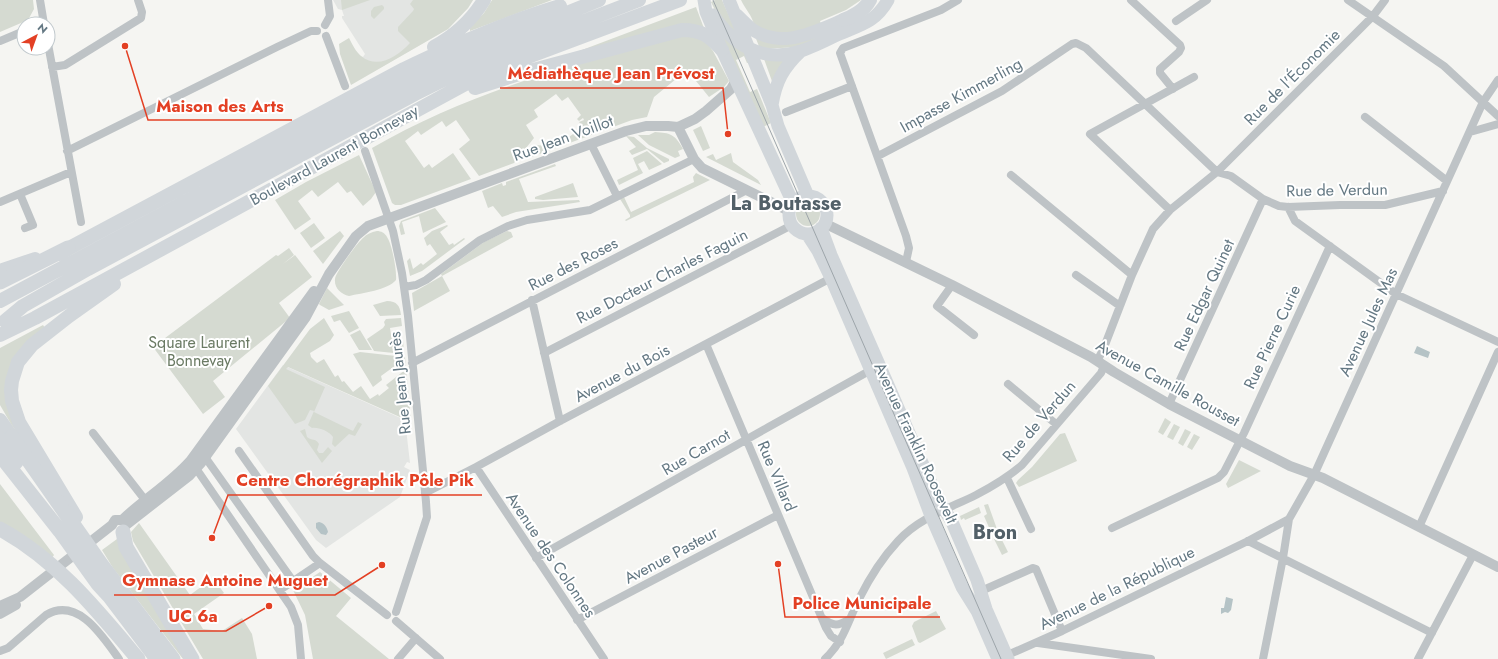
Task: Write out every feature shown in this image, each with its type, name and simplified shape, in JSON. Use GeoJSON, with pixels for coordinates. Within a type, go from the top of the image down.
{"type":"FeatureCollection","features":[{"type":"Feature","properties":{"kind":"highway"},"geometry":{"type":"LineString","coordinates":[[307,120],[368,81],[440,43],[466,24],[484,0]]}},
{"type":"Feature","properties":{"kind":"highway"},"geometry":{"type":"LineString","coordinates":[[0,286],[307,120],[451,46],[559,6],[586,0]]}},
{"type":"Feature","properties":{"kind":"highway","name":"Boulevard Laurent Bonnevay"},"geometry":{"type":"LineString","coordinates":[[0,301],[410,81],[461,56],[599,0]]}},
{"type":"Feature","properties":{"kind":"highway"},"geometry":{"type":"LineString","coordinates":[[5,321],[23,306],[88,269],[422,90],[463,70],[512,49],[639,0]]}},
{"type":"Feature","properties":{"kind":"highway","name":"Boulevard Laurent Bonnevay"},"geometry":{"type":"LineString","coordinates":[[0,335],[35,318],[467,83],[520,60],[679,0]]}},
{"type":"Feature","properties":{"kind":"highway"},"geometry":{"type":"LineString","coordinates":[[843,20],[853,16],[865,8],[870,0]]}},
{"type":"Feature","properties":{"kind":"highway"},"geometry":{"type":"LineString","coordinates":[[412,113],[442,104],[472,90],[522,73],[676,32],[693,30],[702,33],[713,40],[722,50]]}},
{"type":"Feature","properties":{"kind":"highway"},"geometry":{"type":"LineString","coordinates":[[101,564],[90,541],[19,422],[12,401],[12,380],[21,358],[41,337],[112,285],[175,242]]}},
{"type":"Feature","properties":{"kind":"highway"},"geometry":{"type":"LineString","coordinates":[[0,271],[68,248]]}},
{"type":"Feature","properties":{"kind":"highway"},"geometry":{"type":"LineString","coordinates":[[0,282],[68,248]]}},
{"type":"Feature","properties":{"kind":"highway"},"geometry":{"type":"LineString","coordinates":[[0,420],[6,438],[101,581],[110,597]]}},
{"type":"Feature","properties":{"kind":"highway"},"geometry":{"type":"LineString","coordinates":[[6,438],[173,659]]}},
{"type":"Feature","properties":{"kind":"highway"},"geometry":{"type":"LineString","coordinates":[[0,455],[157,659]]}},
{"type":"Feature","properties":{"kind":"highway"},"geometry":{"type":"LineString","coordinates":[[0,469],[146,659]]}},
{"type":"Feature","properties":{"kind":"highway"},"geometry":{"type":"LineString","coordinates":[[0,529],[25,543],[50,572]]}},
{"type":"Feature","properties":{"kind":"highway"},"geometry":{"type":"LineString","coordinates":[[115,529],[192,659]]}},
{"type":"Feature","properties":{"kind":"highway"},"geometry":{"type":"LineString","coordinates":[[0,534],[50,572],[71,582],[98,611],[138,659]]}},
{"type":"Feature","properties":{"kind":"main road"},"geometry":{"type":"LineString","coordinates":[[705,2],[719,24],[727,32],[750,49],[759,53],[771,55],[801,51],[871,21],[883,9],[888,0]]}},
{"type":"Feature","properties":{"kind":"main road"},"geometry":{"type":"LineString","coordinates":[[705,2],[706,12],[722,50],[786,189],[791,207],[789,218],[792,225]]}},
{"type":"Feature","properties":{"kind":"main road"},"geometry":{"type":"LineString","coordinates":[[732,6],[755,31],[771,37],[784,39],[806,35],[843,20]]}},
{"type":"Feature","properties":{"kind":"main road"},"geometry":{"type":"LineString","coordinates":[[732,6],[772,105],[778,126],[808,196],[799,198],[791,207]]}},
{"type":"Feature","properties":{"kind":"main road"},"geometry":{"type":"LineString","coordinates":[[772,105],[774,90],[780,76],[801,51]]}},
{"type":"Feature","properties":{"kind":"main road","name":"Avenue Franklin Roosevelt"},"geometry":{"type":"LineString","coordinates":[[808,196],[814,197],[824,205],[826,218],[823,226],[831,255],[932,485],[954,525],[980,591],[1003,658]]}},
{"type":"Feature","properties":{"kind":"main road","name":"Avenue Franklin Roosevelt"},"geometry":{"type":"LineString","coordinates":[[792,225],[799,231],[807,234],[818,251],[871,370],[962,587],[1003,658]]}},
{"type":"Feature","properties":{"kind":"main road"},"geometry":{"type":"LineString","coordinates":[[807,234],[814,233],[823,226]]}},
{"type":"Feature","properties":{"kind":"street"},"geometry":{"type":"LineString","coordinates":[[40,0],[42,16]]}},
{"type":"Feature","properties":{"kind":"street"},"geometry":{"type":"LineString","coordinates":[[52,67],[65,65],[141,18],[142,12],[138,0]]}},
{"type":"Feature","properties":{"kind":"street"},"geometry":{"type":"LineString","coordinates":[[325,25],[330,16],[328,0]]}},
{"type":"Feature","properties":{"kind":"street"},"geometry":{"type":"LineString","coordinates":[[906,262],[909,248],[906,236],[840,53],[843,48],[941,10],[958,0]]}},
{"type":"Feature","properties":{"kind":"street"},"geometry":{"type":"LineString","coordinates":[[1131,0],[1180,45],[1181,48],[1179,52],[1160,69],[1160,73],[1172,89]]}},
{"type":"Feature","properties":{"kind":"street"},"geometry":{"type":"LineString","coordinates":[[1176,21],[1207,0]]}},
{"type":"Feature","properties":{"kind":"street"},"geometry":{"type":"LineString","coordinates":[[1348,0],[1444,66],[1498,116]]}},
{"type":"Feature","properties":{"kind":"street","name":"Rue de l'Économie"},"geometry":{"type":"LineString","coordinates":[[1217,172],[1373,16],[1385,0]]}},
{"type":"Feature","properties":{"kind":"street"},"geometry":{"type":"LineString","coordinates":[[317,31],[320,25],[325,25]]}},
{"type":"Feature","properties":{"kind":"street"},"geometry":{"type":"LineString","coordinates":[[325,25],[329,29],[329,33],[326,36]]}},
{"type":"Feature","properties":{"kind":"street"},"geometry":{"type":"LineString","coordinates":[[67,151],[277,46],[311,31],[317,31]]}},
{"type":"Feature","properties":{"kind":"street"},"geometry":{"type":"LineString","coordinates":[[317,31],[320,36],[326,36]]}},
{"type":"Feature","properties":{"kind":"street"},"geometry":{"type":"LineString","coordinates":[[0,40],[16,34]]}},
{"type":"Feature","properties":{"kind":"street"},"geometry":{"type":"LineString","coordinates":[[326,36],[344,86]]}},
{"type":"Feature","properties":{"kind":"street","name":"Impasse Kimmerling"},"geometry":{"type":"LineString","coordinates":[[878,156],[1002,91],[1076,42],[1086,48],[1145,103]]}},
{"type":"Feature","properties":{"kind":"street"},"geometry":{"type":"LineString","coordinates":[[50,56],[81,222]]}},
{"type":"Feature","properties":{"kind":"street"},"geometry":{"type":"LineString","coordinates":[[1170,210],[1090,134],[1194,77]]}},
{"type":"Feature","properties":{"kind":"street"},"geometry":{"type":"LineString","coordinates":[[736,80],[731,89],[706,111],[678,128],[694,159],[702,168],[774,203],[791,207]]}},
{"type":"Feature","properties":{"kind":"street","name":"Avenue Jules Mas"},"geometry":{"type":"LineString","coordinates":[[1314,474],[1483,102],[1498,80]]}},
{"type":"Feature","properties":{"kind":"street"},"geometry":{"type":"LineString","coordinates":[[786,112],[852,86]]}},
{"type":"Feature","properties":{"kind":"street"},"geometry":{"type":"LineString","coordinates":[[1145,103],[1217,172]]}},
{"type":"Feature","properties":{"kind":"street"},"geometry":{"type":"LineString","coordinates":[[1365,117],[1447,181]]}},
{"type":"Feature","properties":{"kind":"street"},"geometry":{"type":"LineString","coordinates":[[1470,132],[1498,124]]}},
{"type":"Feature","properties":{"kind":"street","name":"Rue Jean Voillot"},"geometry":{"type":"LineString","coordinates":[[326,278],[362,230],[639,127],[653,126],[678,128]]}},
{"type":"Feature","properties":{"kind":"street"},"geometry":{"type":"LineString","coordinates":[[591,144],[617,196]]}},
{"type":"Feature","properties":{"kind":"street","name":"Rue Jean Jaurès"},"geometry":{"type":"LineString","coordinates":[[365,151],[397,245],[404,287],[427,517],[396,617]]}},
{"type":"Feature","properties":{"kind":"street"},"geometry":{"type":"LineString","coordinates":[[404,287],[416,285],[426,280],[480,240],[508,226],[527,220],[590,210],[694,159]]}},
{"type":"Feature","properties":{"kind":"street"},"geometry":{"type":"LineString","coordinates":[[0,202],[71,172]]}},
{"type":"Feature","properties":{"kind":"street","name":"Rue de Verdun"},"geometry":{"type":"LineString","coordinates":[[825,659],[840,642],[859,598],[876,570],[902,537],[931,516],[1007,478],[1022,465],[1100,373],[1104,350],[1120,306],[1153,229],[1170,210],[1217,172],[1231,176],[1263,199],[1279,206],[1288,207],[1340,205],[1385,206],[1443,191]]}},
{"type":"Feature","properties":{"kind":"street"},"geometry":{"type":"LineString","coordinates":[[1011,175],[1132,275]]}},
{"type":"Feature","properties":{"kind":"street"},"geometry":{"type":"LineString","coordinates":[[774,203],[782,200],[786,189]]}},
{"type":"Feature","properties":{"kind":"street","name":"Rue des Roses"},"geometry":{"type":"LineString","coordinates":[[412,363],[747,190]]}},
{"type":"Feature","properties":{"kind":"street"},"geometry":{"type":"LineString","coordinates":[[20,194],[33,225],[25,228]]}},
{"type":"Feature","properties":{"kind":"street","name":"Rue Edgar Quinet"},"geometry":{"type":"LineString","coordinates":[[1169,404],[1263,199]]}},
{"type":"Feature","properties":{"kind":"street"},"geometry":{"type":"LineString","coordinates":[[1288,207],[1295,221],[1396,294],[1498,342]]}},
{"type":"Feature","properties":{"kind":"street","name":"Rue Docteur Charles Faguin"},"geometry":{"type":"LineString","coordinates":[[544,353],[792,225]]}},
{"type":"Feature","properties":{"kind":"street","name":"Avenue Camille Rousset"},"geometry":{"type":"LineString","coordinates":[[823,226],[896,259],[906,262],[952,285],[1101,364],[1169,404],[1241,439],[1290,466],[1314,474],[1498,567]]}},
{"type":"Feature","properties":{"kind":"street","name":"Rue Pierre Curie"},"geometry":{"type":"LineString","coordinates":[[1112,528],[1218,478],[1224,472],[1241,439],[1330,246]]}},
{"type":"Feature","properties":{"kind":"street"},"geometry":{"type":"LineString","coordinates":[[1076,275],[1120,306]]}},
{"type":"Feature","properties":{"kind":"street"},"geometry":{"type":"LineString","coordinates":[[193,464],[205,457],[306,317],[326,278]]}},
{"type":"Feature","properties":{"kind":"street"},"geometry":{"type":"LineString","coordinates":[[0,606],[20,596],[50,572],[115,529],[148,503],[189,476],[193,464],[320,283],[326,278]]}},
{"type":"Feature","properties":{"kind":"street","name":"Avenue du Bois"},"geometry":{"type":"LineString","coordinates":[[425,492],[476,467],[831,278]]}},
{"type":"Feature","properties":{"kind":"street"},"geometry":{"type":"LineString","coordinates":[[952,285],[937,306],[974,335]]}},
{"type":"Feature","properties":{"kind":"street"},"geometry":{"type":"LineString","coordinates":[[532,300],[560,421]]}},
{"type":"Feature","properties":{"kind":"street","name":"Rue Villard"},"geometry":{"type":"LineString","coordinates":[[706,344],[822,618],[831,636],[840,642]]}},
{"type":"Feature","properties":{"kind":"street"},"geometry":{"type":"LineString","coordinates":[[1419,527],[1498,352]]}},
{"type":"Feature","properties":{"kind":"street","name":"Rue Carnot"},"geometry":{"type":"LineString","coordinates":[[536,558],[675,481],[747,438],[871,370]]}},
{"type":"Feature","properties":{"kind":"street"},"geometry":{"type":"LineString","coordinates":[[1008,384],[1056,424]]}},
{"type":"Feature","properties":{"kind":"street"},"geometry":{"type":"LineString","coordinates":[[93,433],[148,503]]}},
{"type":"Feature","properties":{"kind":"street"},"geometry":{"type":"LineString","coordinates":[[238,451],[313,556],[387,615],[389,621],[392,622],[396,617],[416,638],[440,659]]}},
{"type":"Feature","properties":{"kind":"street"},"geometry":{"type":"LineString","coordinates":[[205,457],[294,582]]}},
{"type":"Feature","properties":{"kind":"street"},"geometry":{"type":"LineString","coordinates":[[193,464],[291,607],[298,625],[302,659]]}},
{"type":"Feature","properties":{"kind":"street","name":"Avenue des Colonnes"},"geometry":{"type":"LineString","coordinates":[[476,467],[604,659]]}},
{"type":"Feature","properties":{"kind":"street"},"geometry":{"type":"LineString","coordinates":[[1263,659],[1284,558],[1289,519],[1314,474]]}},
{"type":"Feature","properties":{"kind":"street"},"geometry":{"type":"LineString","coordinates":[[1007,478],[1031,529]]}},
{"type":"Feature","properties":{"kind":"street"},"geometry":{"type":"LineString","coordinates":[[215,497],[227,488]]}},
{"type":"Feature","properties":{"kind":"street","name":"Avenue Pasteur"},"geometry":{"type":"LineString","coordinates":[[577,620],[778,515]]}},
{"type":"Feature","properties":{"kind":"street","name":"Avenue de la République"},"geometry":{"type":"LineString","coordinates":[[1003,658],[1248,541],[1289,519]]}},
{"type":"Feature","properties":{"kind":"street"},"geometry":{"type":"LineString","coordinates":[[1248,541],[1432,633]]}},
{"type":"Feature","properties":{"kind":"street"},"geometry":{"type":"LineString","coordinates":[[1418,659],[1473,554]]}},
{"type":"Feature","properties":{"kind":"street"},"geometry":{"type":"LineString","coordinates":[[280,590],[294,582],[320,563]]}},
{"type":"Feature","properties":{"kind":"street"},"geometry":{"type":"LineString","coordinates":[[980,591],[1033,568],[1037,571],[1062,631]]}},
{"type":"Feature","properties":{"kind":"street"},"geometry":{"type":"LineString","coordinates":[[0,614],[24,601],[50,572]]}},
{"type":"Feature","properties":{"kind":"street"},"geometry":{"type":"LineString","coordinates":[[0,651],[8,648],[46,615],[53,611],[65,610],[74,611],[84,617],[119,659]]}},
{"type":"Feature","properties":{"kind":"street"},"geometry":{"type":"LineString","coordinates":[[822,618],[836,625],[841,625],[850,619]]}},
{"type":"Feature","properties":{"kind":"street"},"geometry":{"type":"LineString","coordinates":[[398,659],[416,638]]}},
{"type":"Feature","properties":{"kind":"street"},"geometry":{"type":"LineString","coordinates":[[1037,643],[1152,659]]}},
{"type":"Feature","properties":{"kind":"shaded area"},"geometry":{"type":"Polygon","coordinates":[[[333,0],[473,0],[468,8],[448,29],[371,73],[361,56],[363,57],[365,54],[342,18],[342,16],[344,16],[342,10],[338,9],[333,0]]]}},
{"type":"Feature","properties":{"kind":"shaded area"},"geometry":{"type":"Polygon","coordinates":[[[1417,346],[1430,352],[1428,358],[1414,353],[1417,346]]]}},
{"type":"Feature","properties":{"kind":"shaded area"},"geometry":{"type":"Polygon","coordinates":[[[283,365],[405,420],[410,463],[407,462],[404,467],[410,470],[400,497],[326,548],[316,540],[236,429],[283,365]]]}},
{"type":"Feature","properties":{"kind":"shaded area"},"geometry":{"type":"Polygon","coordinates":[[[319,522],[324,524],[327,528],[328,532],[326,535],[321,534],[316,528],[316,523],[319,522]]]}},
{"type":"Feature","properties":{"kind":"shaded area"},"geometry":{"type":"Polygon","coordinates":[[[1226,597],[1233,599],[1231,610],[1228,613],[1225,612],[1221,614],[1221,608],[1224,608],[1226,597]]]}},
{"type":"Feature","properties":{"kind":"green space"},"geometry":{"type":"Polygon","coordinates":[[[0,0],[33,0],[34,9],[30,16],[16,16],[16,25],[0,32],[0,0]]]}},
{"type":"Feature","properties":{"kind":"green space"},"geometry":{"type":"Polygon","coordinates":[[[341,0],[370,0],[342,10],[341,0]]]}},
{"type":"Feature","properties":{"kind":"green space"},"geometry":{"type":"Polygon","coordinates":[[[413,0],[473,0],[468,8],[448,29],[351,85],[340,54],[339,44],[349,38],[354,48],[361,56],[374,62],[387,60],[394,57],[410,43],[398,31],[398,27],[413,11],[414,9],[410,4],[413,0]]]}},
{"type":"Feature","properties":{"kind":"green space"},"geometry":{"type":"Polygon","coordinates":[[[492,0],[552,0],[470,31],[470,27],[484,13],[492,0]]]}},
{"type":"Feature","properties":{"kind":"green space"},"geometry":{"type":"Polygon","coordinates":[[[715,0],[722,0],[737,34],[718,16],[711,2],[715,0]]]}},
{"type":"Feature","properties":{"kind":"green space"},"geometry":{"type":"Polygon","coordinates":[[[741,0],[861,0],[846,10],[820,21],[821,24],[803,32],[774,34],[754,25],[752,18],[741,0]]]}},
{"type":"Feature","properties":{"kind":"green space"},"geometry":{"type":"Polygon","coordinates":[[[382,5],[384,9],[374,19],[371,16],[371,11],[374,7],[382,5]]]}},
{"type":"Feature","properties":{"kind":"green space"},"geometry":{"type":"Polygon","coordinates":[[[696,7],[705,31],[566,56],[696,7]]]}},
{"type":"Feature","properties":{"kind":"green space"},"geometry":{"type":"Polygon","coordinates":[[[715,25],[748,54],[751,62],[747,63],[744,56],[736,60],[750,92],[757,89],[771,123],[763,127],[715,25]]]}},
{"type":"Feature","properties":{"kind":"green space"},"geometry":{"type":"Polygon","coordinates":[[[675,35],[701,35],[713,51],[729,81],[724,87],[709,97],[687,70],[654,97],[647,117],[632,120],[526,159],[536,145],[547,146],[553,141],[557,141],[559,144],[583,127],[579,122],[584,120],[583,118],[579,121],[577,119],[581,115],[568,97],[562,101],[556,94],[534,110],[538,117],[526,125],[534,138],[514,163],[479,176],[459,149],[470,140],[456,120],[446,127],[442,121],[421,135],[418,131],[405,141],[424,168],[429,164],[432,168],[453,153],[471,179],[401,205],[395,205],[392,203],[372,148],[445,111],[482,96],[558,69],[675,35]]]}},
{"type":"Feature","properties":{"kind":"green space"},"geometry":{"type":"Polygon","coordinates":[[[826,35],[799,47],[760,49],[755,36],[826,35]]]}},
{"type":"Feature","properties":{"kind":"green space"},"geometry":{"type":"Polygon","coordinates":[[[764,59],[787,59],[773,84],[764,59]]]}},
{"type":"Feature","properties":{"kind":"green space"},"geometry":{"type":"Polygon","coordinates":[[[701,126],[710,148],[703,151],[693,130],[701,126]]]}},
{"type":"Feature","properties":{"kind":"green space"},"geometry":{"type":"Polygon","coordinates":[[[655,132],[665,133],[675,137],[683,149],[678,151],[680,156],[675,158],[649,145],[638,135],[649,135],[655,132]]]}},
{"type":"Feature","properties":{"kind":"green space"},"geometry":{"type":"Polygon","coordinates":[[[626,136],[634,137],[647,148],[669,159],[669,161],[664,163],[647,149],[632,155],[629,151],[636,147],[626,136]]]}},
{"type":"Feature","properties":{"kind":"green space"},"geometry":{"type":"Polygon","coordinates":[[[647,151],[662,164],[649,170],[644,161],[638,164],[643,173],[619,185],[617,180],[638,170],[633,158],[647,151]]]}},
{"type":"Feature","properties":{"kind":"green space"},"geometry":{"type":"Polygon","coordinates":[[[731,153],[733,162],[758,180],[761,185],[706,157],[713,154],[716,160],[731,153]]]}},
{"type":"Feature","properties":{"kind":"green space"},"geometry":{"type":"Polygon","coordinates":[[[359,155],[376,192],[371,199],[363,206],[351,191],[347,193],[338,182],[318,197],[312,190],[298,201],[311,219],[295,230],[275,200],[306,182],[359,155]]]}},
{"type":"Feature","properties":{"kind":"green space"},"geometry":{"type":"Polygon","coordinates":[[[555,164],[556,166],[519,179],[528,202],[579,200],[580,202],[516,212],[502,217],[493,206],[488,208],[482,191],[502,183],[503,186],[506,185],[506,182],[555,164]]]}},
{"type":"Feature","properties":{"kind":"green space"},"geometry":{"type":"Polygon","coordinates":[[[696,173],[710,180],[626,221],[625,220],[630,217],[630,215],[620,199],[624,197],[631,212],[694,182],[693,177],[696,173]]]}},
{"type":"Feature","properties":{"kind":"green space"},"geometry":{"type":"Polygon","coordinates":[[[573,183],[578,197],[543,200],[535,199],[535,197],[573,183]]]}},
{"type":"Feature","properties":{"kind":"green space"},"geometry":{"type":"Polygon","coordinates":[[[808,202],[816,206],[820,214],[816,222],[808,226],[800,222],[796,214],[800,206],[808,202]]]}},
{"type":"Feature","properties":{"kind":"green space"},"geometry":{"type":"Polygon","coordinates":[[[435,208],[446,222],[423,233],[419,216],[402,222],[405,234],[401,235],[399,226],[401,221],[435,208]]]}},
{"type":"Feature","properties":{"kind":"green space"},"geometry":{"type":"Polygon","coordinates":[[[314,223],[325,238],[311,248],[300,233],[314,223]]]}},
{"type":"Feature","properties":{"kind":"green space"},"geometry":{"type":"Polygon","coordinates":[[[447,225],[448,226],[440,232],[449,245],[453,243],[454,245],[464,238],[465,239],[422,271],[410,276],[407,261],[410,258],[413,269],[421,263],[423,265],[437,254],[430,244],[427,246],[424,238],[432,231],[447,225]]]}},
{"type":"Feature","properties":{"kind":"green space"},"geometry":{"type":"Polygon","coordinates":[[[340,231],[344,236],[323,264],[313,251],[340,231]]]}},
{"type":"Feature","properties":{"kind":"green space"},"geometry":{"type":"Polygon","coordinates":[[[377,231],[384,233],[391,245],[396,270],[396,280],[387,286],[374,291],[349,296],[343,294],[337,288],[335,282],[336,276],[360,241],[368,234],[377,231]]]}},
{"type":"Feature","properties":{"kind":"green space"},"geometry":{"type":"Polygon","coordinates":[[[507,231],[511,232],[513,237],[442,276],[441,274],[484,242],[507,231]]]}},
{"type":"Feature","properties":{"kind":"green space","name":"Square Laurent Bonnevay"},"geometry":{"type":"Polygon","coordinates":[[[289,248],[294,255],[283,264],[295,255],[312,277],[279,303],[290,318],[213,381],[225,397],[203,414],[153,347],[276,255],[278,256],[289,248]]]}},
{"type":"Feature","properties":{"kind":"green space"},"geometry":{"type":"Polygon","coordinates":[[[442,276],[450,291],[414,311],[412,293],[442,276]]]}},
{"type":"Feature","properties":{"kind":"green space"},"geometry":{"type":"Polygon","coordinates":[[[327,288],[344,305],[329,310],[319,304],[327,288]]]}},
{"type":"Feature","properties":{"kind":"green space"},"geometry":{"type":"Polygon","coordinates":[[[387,301],[396,303],[400,309],[401,315],[380,316],[373,305],[387,301]]]}},
{"type":"Feature","properties":{"kind":"green space"},"geometry":{"type":"Polygon","coordinates":[[[349,311],[359,328],[349,333],[340,320],[334,322],[331,316],[349,311]]]}},
{"type":"Feature","properties":{"kind":"green space"},"geometry":{"type":"Polygon","coordinates":[[[324,318],[334,335],[330,341],[310,353],[311,357],[317,363],[324,359],[335,377],[338,375],[342,382],[344,381],[353,392],[361,386],[370,399],[378,394],[379,396],[389,388],[386,385],[405,370],[399,363],[381,376],[382,380],[373,387],[353,354],[360,352],[405,357],[411,422],[288,367],[286,369],[325,387],[314,412],[353,431],[358,422],[362,424],[355,436],[349,434],[335,447],[332,444],[333,437],[329,433],[320,429],[312,428],[308,425],[314,411],[310,410],[305,420],[295,424],[268,386],[310,329],[324,318]]]}},
{"type":"Feature","properties":{"kind":"green space"},"geometry":{"type":"Polygon","coordinates":[[[401,318],[402,326],[390,328],[392,341],[403,340],[404,354],[374,351],[367,339],[383,328],[386,319],[401,318]]]}},
{"type":"Feature","properties":{"kind":"green space"},"geometry":{"type":"Polygon","coordinates":[[[43,325],[45,328],[9,379],[36,458],[11,424],[0,405],[0,348],[43,325]]]}},
{"type":"Feature","properties":{"kind":"green space"},"geometry":{"type":"Polygon","coordinates":[[[360,330],[372,350],[359,350],[350,335],[360,330]]]}},
{"type":"Feature","properties":{"kind":"green space"},"geometry":{"type":"Polygon","coordinates":[[[1165,418],[1171,422],[1163,435],[1158,432],[1165,418]]]}},
{"type":"Feature","properties":{"kind":"green space"},"geometry":{"type":"Polygon","coordinates":[[[1174,424],[1180,427],[1173,440],[1167,437],[1174,424]]]}},
{"type":"Feature","properties":{"kind":"green space"},"geometry":{"type":"Polygon","coordinates":[[[305,429],[307,437],[317,441],[319,444],[317,450],[319,453],[323,453],[328,447],[332,451],[322,463],[300,431],[305,429]]]}},
{"type":"Feature","properties":{"kind":"green space"},"geometry":{"type":"Polygon","coordinates":[[[1185,429],[1191,432],[1183,446],[1178,443],[1185,429]]]}},
{"type":"Feature","properties":{"kind":"green space"},"geometry":{"type":"Polygon","coordinates":[[[1065,433],[1077,461],[1019,487],[1016,483],[1018,480],[1032,467],[1060,434],[1065,433]]]}},
{"type":"Feature","properties":{"kind":"green space"},"geometry":{"type":"Polygon","coordinates":[[[1194,434],[1200,437],[1192,450],[1187,447],[1194,434]]]}},
{"type":"Feature","properties":{"kind":"green space"},"geometry":{"type":"Polygon","coordinates":[[[1239,460],[1261,471],[1228,488],[1226,484],[1239,460]]]}},
{"type":"Feature","properties":{"kind":"green space"},"geometry":{"type":"Polygon","coordinates":[[[0,484],[54,555],[52,558],[0,525],[0,484]]]}},
{"type":"Feature","properties":{"kind":"green space"},"geometry":{"type":"Polygon","coordinates":[[[988,504],[997,529],[991,532],[984,516],[987,514],[984,505],[988,504]]]}},
{"type":"Feature","properties":{"kind":"green space"},"geometry":{"type":"Polygon","coordinates":[[[979,507],[981,513],[965,520],[964,518],[961,520],[960,516],[979,507]]]}},
{"type":"Feature","properties":{"kind":"green space"},"geometry":{"type":"Polygon","coordinates":[[[139,523],[190,595],[213,578],[224,593],[194,614],[203,629],[222,631],[242,618],[252,634],[257,659],[203,659],[133,541],[131,532],[139,523]]]}},
{"type":"Feature","properties":{"kind":"green space"},"geometry":{"type":"Polygon","coordinates":[[[1000,536],[1008,552],[1002,555],[994,539],[1000,536]]]}},
{"type":"Feature","properties":{"kind":"green space"},"geometry":{"type":"Polygon","coordinates":[[[117,539],[187,659],[183,659],[113,568],[102,550],[117,539]]]}},
{"type":"Feature","properties":{"kind":"green space"},"geometry":{"type":"Polygon","coordinates":[[[320,572],[351,598],[336,616],[389,659],[313,659],[305,615],[293,590],[320,572]]]}},
{"type":"Feature","properties":{"kind":"green space"},"geometry":{"type":"Polygon","coordinates":[[[936,611],[946,629],[920,643],[918,642],[912,626],[914,622],[936,611]]]}},
{"type":"Feature","properties":{"kind":"green space"},"geometry":{"type":"Polygon","coordinates":[[[912,639],[915,645],[886,659],[883,653],[912,639]]]}},
{"type":"Feature","properties":{"kind":"tram line"},"geometry":{"type":"LineString","coordinates":[[713,0],[1001,659]]}},
{"type":"Feature","properties":{"kind":"place","name":"Maison des Arts"},"geometry":{"type":"Point","coordinates":[125,46]}},
{"type":"Feature","properties":{"kind":"place","name":"Médiathèque Jean Prévost"},"geometry":{"type":"Point","coordinates":[728,134]}},
{"type":"Feature","properties":{"kind":"place","name":"Centre Chorégraphik Pôle Pik"},"geometry":{"type":"Point","coordinates":[212,538]}},
{"type":"Feature","properties":{"kind":"place","name":"Police Municipale"},"geometry":{"type":"Point","coordinates":[778,564]}},
{"type":"Feature","properties":{"kind":"place","name":"Gymnase Antoine Muguet"},"geometry":{"type":"Point","coordinates":[382,565]}},
{"type":"Feature","properties":{"kind":"place","name":"UC 6a"},"geometry":{"type":"Point","coordinates":[269,606]}},
{"type":"Feature","properties":{"kind":"district","name":"La Boutasse"},"geometry":{"type":"Point","coordinates":[786,203]}},
{"type":"Feature","properties":{"kind":"district","name":"Bron"},"geometry":{"type":"Point","coordinates":[995,532]}}]}
